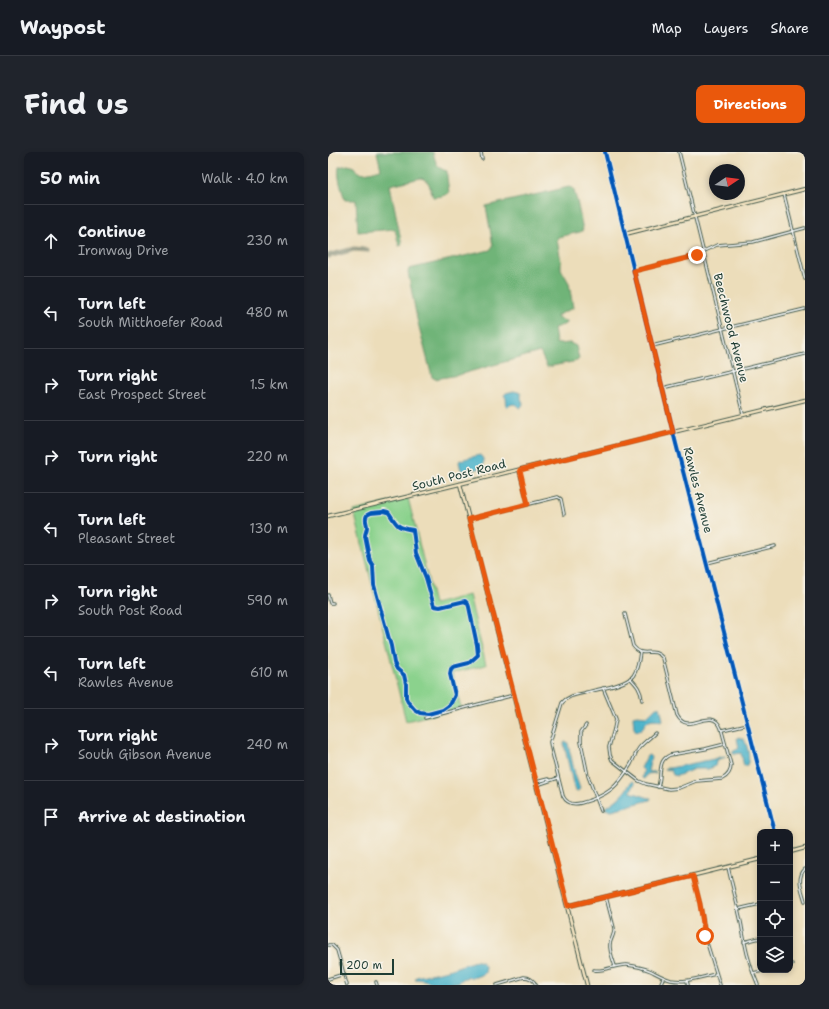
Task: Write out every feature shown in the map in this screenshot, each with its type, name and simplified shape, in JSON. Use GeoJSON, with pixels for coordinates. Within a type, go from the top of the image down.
{"type":"FeatureCollection","features":[{"type":"Feature","properties":{"kind":"street"},"geometry":{"type":"LineString","coordinates":[[481,152],[482,159]]}},
{"type":"Feature","properties":{"kind":"street","name":"Rawles Avenue"},"geometry":{"type":"LineString","coordinates":[[604,152],[673,432],[774,829]]}},
{"type":"Feature","properties":{"kind":"street","name":"Beechwood Avenue"},"geometry":{"type":"LineString","coordinates":[[679,152],[743,415]]}},
{"type":"Feature","properties":{"kind":"street"},"geometry":{"type":"LineString","coordinates":[[625,234],[805,189]]}},
{"type":"Feature","properties":{"kind":"street"},"geometry":{"type":"LineString","coordinates":[[784,194],[805,279]]}},
{"type":"Feature","properties":{"kind":"street"},"geometry":{"type":"LineString","coordinates":[[634,271],[687,258],[720,244],[751,242],[805,228]]}},
{"type":"Feature","properties":{"kind":"street"},"geometry":{"type":"LineString","coordinates":[[652,346],[805,309]]}},
{"type":"Feature","properties":{"kind":"street"},"geometry":{"type":"LineString","coordinates":[[662,388],[805,354]]}},
{"type":"Feature","properties":{"kind":"street","name":"South Post Road"},"geometry":{"type":"LineString","coordinates":[[328,516],[805,400]]}},
{"type":"Feature","properties":{"kind":"street"},"geometry":{"type":"LineString","coordinates":[[520,470],[528,504]]}},
{"type":"Feature","properties":{"kind":"street"},"geometry":{"type":"LineString","coordinates":[[460,484],[587,985]]}},
{"type":"Feature","properties":{"kind":"street"},"geometry":{"type":"LineString","coordinates":[[469,519],[558,497],[561,499],[564,514]]}},
{"type":"Feature","properties":{"kind":"street"},"geometry":{"type":"LineString","coordinates":[[707,563],[775,546]]}},
{"type":"Feature","properties":{"kind":"street"},"geometry":{"type":"LineString","coordinates":[[328,595],[330,603],[333,603]]}},
{"type":"Feature","properties":{"kind":"street"},"geometry":{"type":"LineString","coordinates":[[603,688],[616,719],[609,747],[610,755],[612,760],[626,772],[644,783],[669,789],[675,789],[696,781],[721,779],[729,774],[731,766],[719,724],[708,719],[689,724],[681,720],[677,715],[662,658],[654,652],[640,652],[635,649],[625,614]]}},
{"type":"Feature","properties":{"kind":"street"},"geometry":{"type":"LineString","coordinates":[[640,652],[637,667],[628,680],[619,684],[572,696],[562,703],[550,742],[563,796],[567,801],[576,804],[596,799],[607,793],[626,772],[639,748],[655,733]]}},
{"type":"Feature","properties":{"kind":"street"},"geometry":{"type":"LineString","coordinates":[[630,678],[640,690],[642,700]]}},
{"type":"Feature","properties":{"kind":"street"},"geometry":{"type":"LineString","coordinates":[[425,718],[514,695]]}},
{"type":"Feature","properties":{"kind":"street"},"geometry":{"type":"LineString","coordinates":[[722,731],[748,724]]}},
{"type":"Feature","properties":{"kind":"street"},"geometry":{"type":"LineString","coordinates":[[586,725],[581,732],[581,742],[588,776],[601,811]]}},
{"type":"Feature","properties":{"kind":"street"},"geometry":{"type":"LineString","coordinates":[[658,787],[662,761],[669,755],[725,744]]}},
{"type":"Feature","properties":{"kind":"street"},"geometry":{"type":"LineString","coordinates":[[537,783],[548,779],[559,778]]}},
{"type":"Feature","properties":{"kind":"street"},"geometry":{"type":"LineString","coordinates":[[793,851],[805,848]]}},
{"type":"Feature","properties":{"kind":"street"},"geometry":{"type":"LineString","coordinates":[[568,906],[757,860]]}},
{"type":"Feature","properties":{"kind":"street"},"geometry":{"type":"LineString","coordinates":[[728,867],[747,956],[758,985]]}},
{"type":"Feature","properties":{"kind":"street"},"geometry":{"type":"LineString","coordinates":[[805,869],[800,878],[805,901]]}},
{"type":"Feature","properties":{"kind":"street"},"geometry":{"type":"LineString","coordinates":[[693,876],[707,943],[720,985]]}},
{"type":"Feature","properties":{"kind":"street"},"geometry":{"type":"LineString","coordinates":[[606,897],[614,928],[610,946],[615,966]]}},
{"type":"Feature","properties":{"kind":"street"},"geometry":{"type":"LineString","coordinates":[[738,909],[757,905]]}},
{"type":"Feature","properties":{"kind":"street"},"geometry":{"type":"LineString","coordinates":[[744,942],[757,939]]}},
{"type":"Feature","properties":{"kind":"street"},"geometry":{"type":"LineString","coordinates":[[328,945],[337,950],[347,985]]}},
{"type":"Feature","properties":{"kind":"street"},"geometry":{"type":"LineString","coordinates":[[594,970],[623,965],[631,966],[650,971],[675,981],[687,981],[716,974]]}},
{"type":"Feature","properties":{"kind":"street"},"geometry":{"type":"LineString","coordinates":[[753,974],[757,973]]}},
{"type":"Feature","properties":{"kind":"street"},"geometry":{"type":"LineString","coordinates":[[328,979],[344,974]]}},
{"type":"Feature","properties":{"kind":"street"},"geometry":{"type":"LineString","coordinates":[[496,985],[528,977],[532,979],[536,985]]}},
{"type":"Feature","properties":{"kind":"street"},"geometry":{"type":"LineString","coordinates":[[660,985],[663,977]]}},
{"type":"Feature","properties":{"kind":"street"},"geometry":{"type":"LineString","coordinates":[[687,981],[688,985]]}},
{"type":"Feature","properties":{"kind":"green space"},"geometry":{"type":"Polygon","coordinates":[[[377,152],[433,152],[439,166],[447,171],[449,193],[441,196],[433,197],[429,184],[426,180],[421,178],[390,185],[402,245],[399,246],[395,229],[358,232],[356,200],[345,200],[340,184],[339,167],[348,165],[354,167],[362,173],[381,169],[377,152]]]}},
{"type":"Feature","properties":{"kind":"green space"},"geometry":{"type":"Polygon","coordinates":[[[569,187],[573,188],[583,230],[558,237],[557,240],[561,269],[569,283],[573,308],[558,315],[557,318],[568,322],[554,328],[556,343],[570,343],[576,346],[579,359],[577,361],[547,367],[540,352],[458,375],[435,379],[432,377],[417,319],[408,272],[409,269],[490,250],[493,246],[486,206],[569,187]]]}},
{"type":"Feature","properties":{"kind":"green space"},"geometry":{"type":"Polygon","coordinates":[[[408,498],[434,604],[469,595],[486,665],[452,673],[461,708],[406,721],[354,511],[408,498]]]}},
{"type":"Feature","properties":{"kind":"water"},"geometry":{"type":"Polygon","coordinates":[[[514,391],[521,393],[523,404],[520,408],[513,404],[507,408],[506,398],[504,395],[514,391]]]}},
{"type":"Feature","properties":{"kind":"water"},"geometry":{"type":"Polygon","coordinates":[[[480,455],[484,462],[481,468],[465,472],[461,470],[460,460],[480,455]]]}},
{"type":"Feature","properties":{"kind":"water"},"geometry":{"type":"Polygon","coordinates":[[[656,707],[660,707],[663,720],[651,719],[640,730],[636,731],[634,728],[633,716],[647,716],[656,707]]]}},
{"type":"Feature","properties":{"kind":"water"},"geometry":{"type":"Polygon","coordinates":[[[738,737],[744,739],[749,755],[747,765],[745,766],[741,753],[734,754],[732,752],[739,748],[738,737]]]}},
{"type":"Feature","properties":{"kind":"water"},"geometry":{"type":"Polygon","coordinates":[[[565,742],[568,744],[580,789],[578,791],[575,791],[574,788],[564,744],[565,742]]]}},
{"type":"Feature","properties":{"kind":"water"},"geometry":{"type":"Polygon","coordinates":[[[649,755],[651,757],[648,771],[656,773],[647,774],[643,779],[642,777],[644,771],[641,768],[649,755]]]}},
{"type":"Feature","properties":{"kind":"water"},"geometry":{"type":"Polygon","coordinates":[[[724,756],[726,757],[717,760],[714,767],[708,769],[694,769],[677,776],[673,775],[671,770],[664,769],[714,759],[724,756]]]}},
{"type":"Feature","properties":{"kind":"water"},"geometry":{"type":"Polygon","coordinates":[[[633,781],[635,783],[631,792],[651,798],[650,800],[612,810],[605,809],[621,796],[633,781]]]}},
{"type":"Feature","properties":{"kind":"water"},"geometry":{"type":"Polygon","coordinates":[[[475,961],[480,961],[483,964],[485,973],[476,977],[464,978],[459,982],[441,985],[415,979],[416,977],[448,970],[475,961]]]}},
{"type":"Feature","properties":{"kind":"taxiway"},"geometry":{"type":"LineString","coordinates":[[328,256],[354,249],[367,250]]}},
{"type":"Feature","properties":{"kind":"cycle path"},"geometry":{"type":"LineString","coordinates":[[605,152],[673,432],[774,829]]}},
{"type":"Feature","properties":{"kind":"cycle path"},"geometry":{"type":"LineString","coordinates":[[382,512],[367,515],[367,528],[365,536],[370,561],[373,566],[374,585],[391,646],[394,663],[397,669],[404,675],[406,684],[406,698],[415,710],[420,713],[428,714],[443,710],[450,705],[455,695],[450,674],[451,669],[453,667],[469,663],[478,655],[469,607],[465,601],[440,607],[434,606],[426,578],[416,553],[413,530],[403,528],[398,525],[389,513],[384,511]]}},
{"type":"Feature","properties":{"kind":"route"},"geometry":{"type":"LineString","coordinates":[[697,255],[634,271],[673,432],[520,470],[528,504],[469,519],[568,906],[693,876],[700,904],[705,936]]}}]}
